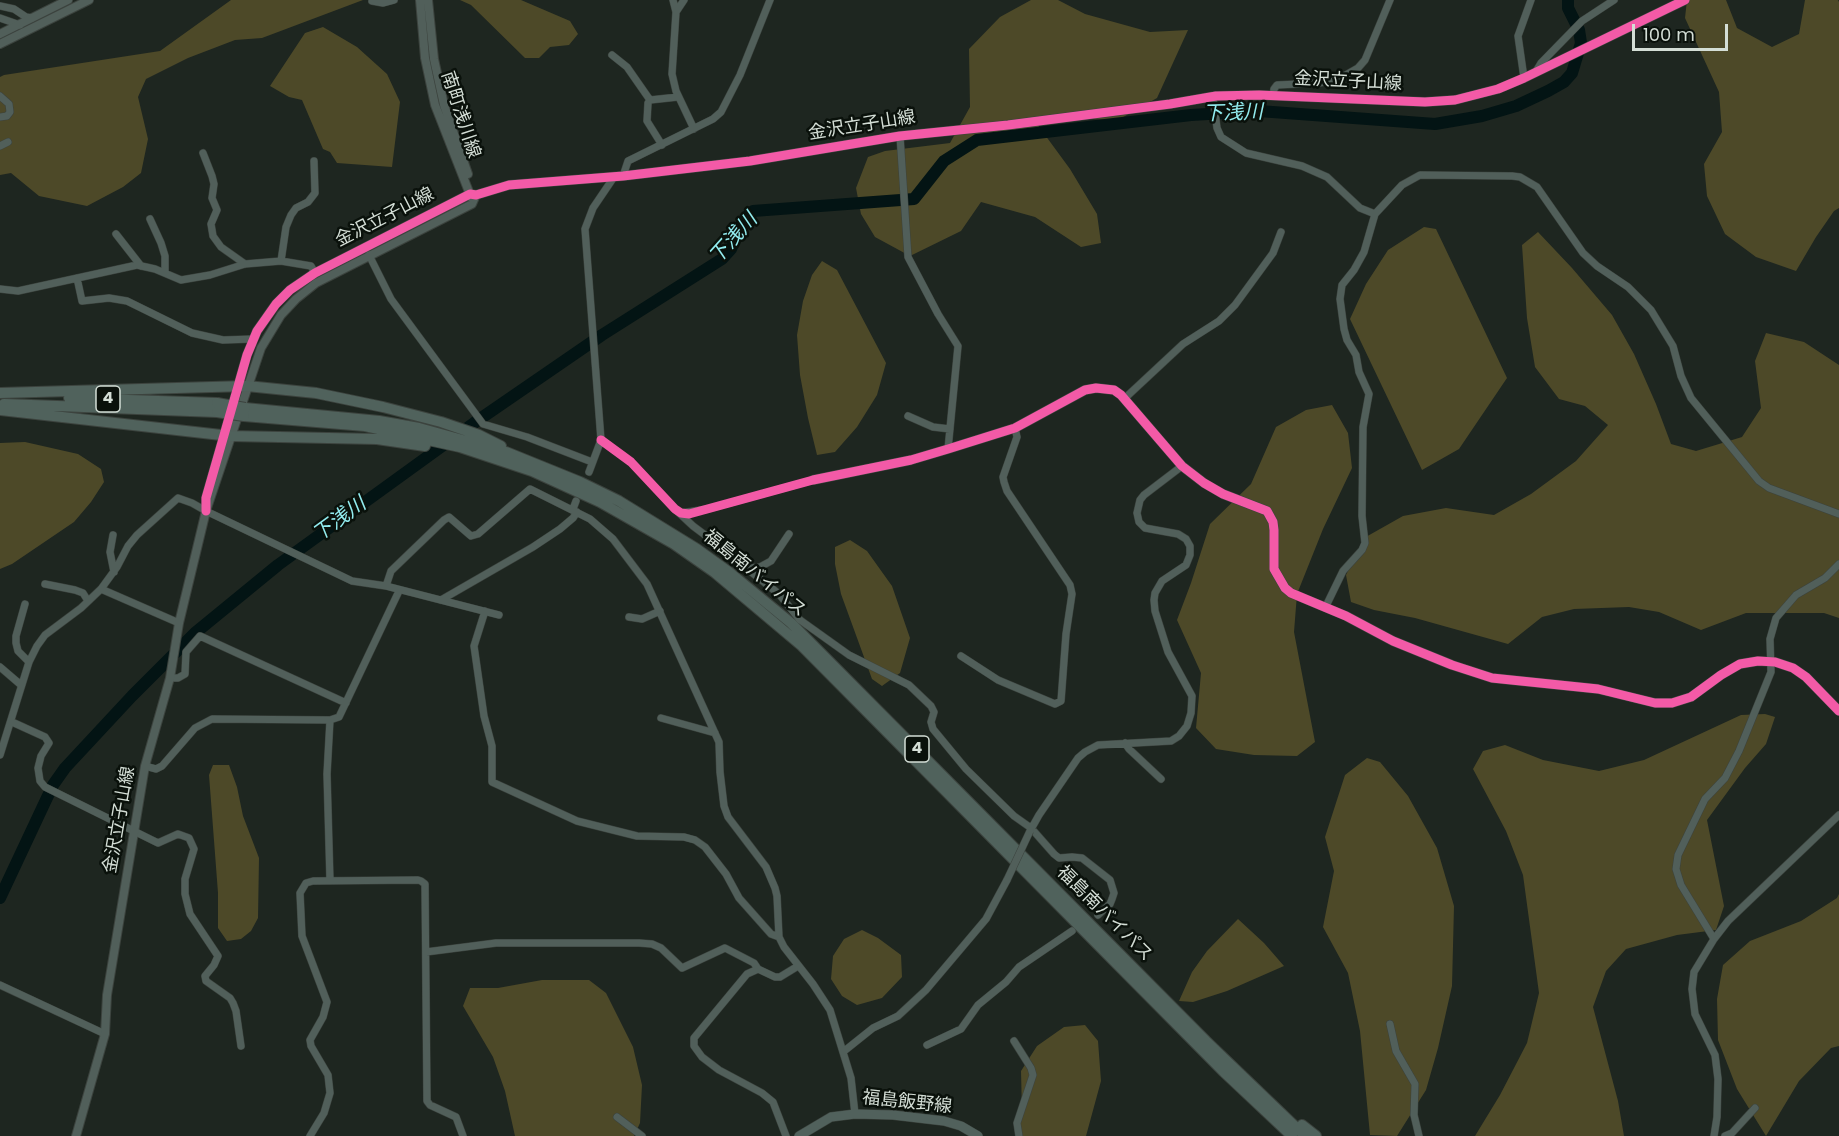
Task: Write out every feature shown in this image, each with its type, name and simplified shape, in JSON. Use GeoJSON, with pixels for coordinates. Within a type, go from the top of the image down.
{"type":"FeatureCollection","features":[{"type":"Feature","properties":{"kind":"highway"},"geometry":{"type":"LineString","coordinates":[[0,395],[243,386],[316,393],[345,399],[441,422],[475,439]]}},
{"type":"Feature","properties":{"kind":"highway","name":"福島南バイパス"},"geometry":{"type":"LineString","coordinates":[[0,395],[217,408],[365,426],[422,438],[532,471],[600,501],[637,522],[714,572],[802,646],[1251,1092],[1305,1136]]}},
{"type":"Feature","properties":{"kind":"highway","name":"福島南バイパス"},"geometry":{"type":"LineString","coordinates":[[0,404],[217,408]]}},
{"type":"Feature","properties":{"kind":"highway"},"geometry":{"type":"LineString","coordinates":[[0,410],[227,436],[422,438]]}},
{"type":"Feature","properties":{"kind":"highway","name":"福島南バイパス"},"geometry":{"type":"LineString","coordinates":[[422,438],[475,439],[535,463],[619,501],[688,543],[729,573],[790,623],[1292,1136]]}},
{"type":"Feature","properties":{"kind":"highway"},"geometry":{"type":"LineString","coordinates":[[1251,1092],[1261,1114],[1281,1136]]}},
{"type":"Feature","properties":{"kind":"highway"},"geometry":{"type":"LineString","coordinates":[[1251,1092],[1316,1136]]}},
{"type":"Feature","properties":{"kind":"main road","name":"福島飯野線"},"geometry":{"type":"LineString","coordinates":[[800,1136],[831,1117],[855,1114],[893,1114],[944,1121],[961,1126],[978,1136]]}},
{"type":"Feature","properties":{"kind":"street"},"geometry":{"type":"LineString","coordinates":[[0,32],[68,0]]}},
{"type":"Feature","properties":{"kind":"street"},"geometry":{"type":"LineString","coordinates":[[0,44],[88,0]]}},
{"type":"Feature","properties":{"kind":"street"},"geometry":{"type":"LineString","coordinates":[[372,1],[383,3],[394,0]]}},
{"type":"Feature","properties":{"kind":"street","name":"南町浅川線"},"geometry":{"type":"LineString","coordinates":[[420,0],[425,58],[435,105],[473,194]]}},
{"type":"Feature","properties":{"kind":"street","name":"南町浅川線"},"geometry":{"type":"LineString","coordinates":[[428,0],[434,59],[444,105],[473,194]]}},
{"type":"Feature","properties":{"kind":"street"},"geometry":{"type":"LineString","coordinates":[[673,0],[675,12],[672,74],[678,97],[694,129]]}},
{"type":"Feature","properties":{"kind":"street"},"geometry":{"type":"LineString","coordinates":[[675,12],[684,0]]}},
{"type":"Feature","properties":{"kind":"street"},"geometry":{"type":"LineString","coordinates":[[589,472],[601,440],[585,228],[593,208],[628,161],[694,129],[721,112],[729,101],[770,0]]}},
{"type":"Feature","properties":{"kind":"street"},"geometry":{"type":"LineString","coordinates":[[1273,95],[1277,86],[1337,80],[1358,68],[1365,60],[1390,0]]}},
{"type":"Feature","properties":{"kind":"street"},"geometry":{"type":"LineString","coordinates":[[1524,78],[1518,36],[1531,0]]}},
{"type":"Feature","properties":{"kind":"street"},"geometry":{"type":"LineString","coordinates":[[1535,73],[1541,63],[1578,25],[1614,0]]}},
{"type":"Feature","properties":{"kind":"street","name":"金沢立子山線"},"geometry":{"type":"LineString","coordinates":[[76,1136],[105,1034],[107,995],[145,766],[170,674],[179,623],[206,512],[211,502],[227,436],[243,386],[253,339],[276,304],[290,290],[315,273],[473,194],[509,185],[618,177],[750,161],[900,136],[1008,125],[1213,97],[1273,95],[1425,102],[1455,100],[1498,89],[1524,78],[1685,0]]}},
{"type":"Feature","properties":{"kind":"street"},"geometry":{"type":"LineString","coordinates":[[0,6],[32,18]]}},
{"type":"Feature","properties":{"kind":"street"},"geometry":{"type":"LineString","coordinates":[[12,9],[21,24]]}},
{"type":"Feature","properties":{"kind":"street"},"geometry":{"type":"LineString","coordinates":[[0,19],[30,25],[58,12],[62,13]]}},
{"type":"Feature","properties":{"kind":"street"},"geometry":{"type":"LineString","coordinates":[[0,19],[3,29],[0,32]]}},
{"type":"Feature","properties":{"kind":"street"},"geometry":{"type":"LineString","coordinates":[[15,36],[21,24]]}},
{"type":"Feature","properties":{"kind":"street"},"geometry":{"type":"LineString","coordinates":[[612,55],[627,67],[650,100]]}},
{"type":"Feature","properties":{"kind":"street"},"geometry":{"type":"LineString","coordinates":[[0,96],[9,104],[10,112],[7,116],[0,117]]}},
{"type":"Feature","properties":{"kind":"street"},"geometry":{"type":"LineString","coordinates":[[650,100],[678,97]]}},
{"type":"Feature","properties":{"kind":"street"},"geometry":{"type":"LineString","coordinates":[[1213,97],[1217,128],[1221,137],[1246,153],[1302,166],[1327,177],[1360,208],[1375,214]]}},
{"type":"Feature","properties":{"kind":"street"},"geometry":{"type":"LineString","coordinates":[[650,100],[646,121],[662,145]]}},
{"type":"Feature","properties":{"kind":"street"},"geometry":{"type":"LineString","coordinates":[[900,136],[908,257],[958,346],[948,449]]}},
{"type":"Feature","properties":{"kind":"street"},"geometry":{"type":"LineString","coordinates":[[0,146],[8,142]]}},
{"type":"Feature","properties":{"kind":"street"},"geometry":{"type":"LineString","coordinates":[[203,153],[214,184],[212,198],[217,210],[211,224],[213,236],[221,248],[245,264]]}},
{"type":"Feature","properties":{"kind":"street"},"geometry":{"type":"LineString","coordinates":[[281,261],[286,227],[291,215],[296,208],[308,202],[315,193],[314,160]]}},
{"type":"Feature","properties":{"kind":"street"},"geometry":{"type":"LineString","coordinates":[[1326,606],[1343,571],[1362,550],[1365,543],[1362,516],[1363,427],[1369,394],[1359,372],[1356,355],[1347,340],[1340,299],[1342,285],[1364,252],[1375,214],[1402,185],[1420,176],[1512,176],[1532,183],[1541,192],[1583,254],[1628,287],[1651,310],[1673,346],[1681,376],[1691,398],[1759,481],[1768,488],[1839,514]]}},
{"type":"Feature","properties":{"kind":"street","name":"金沢立子山線"},"geometry":{"type":"LineString","coordinates":[[243,386],[280,315],[296,298],[316,283],[472,204],[473,194]]}},
{"type":"Feature","properties":{"kind":"street"},"geometry":{"type":"LineString","coordinates":[[150,219],[157,231],[165,256],[165,273]]}},
{"type":"Feature","properties":{"kind":"street"},"geometry":{"type":"LineString","coordinates":[[1124,399],[1183,344],[1219,321],[1235,305],[1273,253],[1281,232]]}},
{"type":"Feature","properties":{"kind":"street"},"geometry":{"type":"LineString","coordinates":[[116,234],[141,266]]}},
{"type":"Feature","properties":{"kind":"street"},"geometry":{"type":"LineString","coordinates":[[369,255],[391,299],[483,423],[490,427],[527,436],[592,462]]}},
{"type":"Feature","properties":{"kind":"street"},"geometry":{"type":"LineString","coordinates":[[0,289],[18,291],[115,269],[141,266],[181,280],[245,264],[281,261],[311,266],[315,273]]}},
{"type":"Feature","properties":{"kind":"street"},"geometry":{"type":"LineString","coordinates":[[77,278],[82,301],[109,298],[127,302],[192,333],[223,340],[253,339]]}},
{"type":"Feature","properties":{"kind":"street"},"geometry":{"type":"LineString","coordinates":[[678,512],[689,514],[813,480],[948,449],[1015,428],[1085,390],[1096,388],[1114,390],[1182,466],[1220,492],[1267,511],[1273,522],[1274,569],[1277,578],[1291,593],[1326,606],[1393,641],[1477,674],[1511,681],[1598,689],[1656,703],[1672,703],[1691,697],[1740,664],[1758,661],[1772,662],[1786,665],[1800,673],[1839,711]]}},
{"type":"Feature","properties":{"kind":"street"},"geometry":{"type":"LineString","coordinates":[[908,416],[933,427],[950,429]]}},
{"type":"Feature","properties":{"kind":"street"},"geometry":{"type":"LineString","coordinates":[[961,656],[998,680],[1056,704],[1060,701],[1072,594],[1070,585],[1007,491],[1003,477],[1017,437],[1015,428]]}},
{"type":"Feature","properties":{"kind":"street"},"geometry":{"type":"LineString","coordinates":[[601,440],[631,462],[693,526],[779,594],[800,620],[849,655],[909,685],[932,706],[933,729],[966,768],[1014,816],[1057,857],[1082,858],[1110,880],[1114,893],[1112,899],[1098,915]]}},
{"type":"Feature","properties":{"kind":"street"},"geometry":{"type":"LineString","coordinates":[[843,1052],[873,1028],[898,1016],[918,999],[986,918],[1030,830],[1082,754],[1098,746],[1171,741],[1183,732],[1191,713],[1193,701],[1191,690],[1176,668],[1154,607],[1158,585],[1167,576],[1186,565],[1190,555],[1190,546],[1186,539],[1178,534],[1143,527],[1137,513],[1140,500],[1144,495],[1182,466]]}},
{"type":"Feature","properties":{"kind":"street"},"geometry":{"type":"LineString","coordinates":[[386,586],[391,571],[449,518],[471,536],[478,534],[530,489],[604,529],[613,539],[647,584],[719,742],[724,806],[728,816],[766,867],[775,888],[779,937],[784,947],[830,1010],[851,1078],[855,1114]]}},
{"type":"Feature","properties":{"kind":"street"},"geometry":{"type":"LineString","coordinates":[[0,755],[29,662],[45,635],[101,589],[137,535],[178,498],[352,581],[386,586],[499,615]]}},
{"type":"Feature","properties":{"kind":"street"},"geometry":{"type":"LineString","coordinates":[[441,600],[560,529],[573,518],[576,501]]}},
{"type":"Feature","properties":{"kind":"street"},"geometry":{"type":"LineString","coordinates":[[749,568],[763,566],[771,561],[789,534]]}},
{"type":"Feature","properties":{"kind":"street"},"geometry":{"type":"LineString","coordinates":[[113,535],[110,552],[114,572]]}},
{"type":"Feature","properties":{"kind":"street"},"geometry":{"type":"LineString","coordinates":[[1714,939],[1681,885],[1676,869],[1678,855],[1705,799],[1725,778],[1734,762],[1769,678],[1772,662],[1770,639],[1776,618],[1796,595],[1825,578],[1839,564]]}},
{"type":"Feature","properties":{"kind":"street"},"geometry":{"type":"LineString","coordinates":[[45,584],[75,590],[83,593],[88,600]]}},
{"type":"Feature","properties":{"kind":"street"},"geometry":{"type":"LineString","coordinates":[[101,589],[179,623]]}},
{"type":"Feature","properties":{"kind":"street"},"geometry":{"type":"LineString","coordinates":[[145,766],[156,770],[162,766],[195,728],[212,719],[330,720],[339,717],[399,591]]}},
{"type":"Feature","properties":{"kind":"street"},"geometry":{"type":"LineString","coordinates":[[25,604],[16,643],[18,651],[29,662]]}},
{"type":"Feature","properties":{"kind":"street"},"geometry":{"type":"LineString","coordinates":[[485,611],[474,646],[484,716],[492,746],[492,782],[577,821],[637,836],[684,837],[695,840],[705,847],[726,874],[739,898],[771,934],[779,937]]}},
{"type":"Feature","properties":{"kind":"street"},"geometry":{"type":"LineString","coordinates":[[628,617],[642,619],[660,611]]}},
{"type":"Feature","properties":{"kind":"street"},"geometry":{"type":"LineString","coordinates":[[170,674],[178,678],[185,674],[186,652],[200,636],[346,703]]}},
{"type":"Feature","properties":{"kind":"street"},"geometry":{"type":"LineString","coordinates":[[0,667],[21,686]]}},
{"type":"Feature","properties":{"kind":"street"},"geometry":{"type":"LineString","coordinates":[[661,718],[715,733]]}},
{"type":"Feature","properties":{"kind":"street"},"geometry":{"type":"LineString","coordinates":[[330,720],[327,774],[330,881]]}},
{"type":"Feature","properties":{"kind":"street"},"geometry":{"type":"LineString","coordinates":[[12,722],[45,737],[49,743],[38,768],[40,781],[45,787],[158,843],[178,834],[189,838],[193,843],[194,849],[185,879],[185,894],[190,914],[218,956],[205,976],[206,981],[230,998],[233,1003],[241,1046]]}},
{"type":"Feature","properties":{"kind":"street"},"geometry":{"type":"LineString","coordinates":[[1125,743],[1161,779]]}},
{"type":"Feature","properties":{"kind":"street"},"geometry":{"type":"LineString","coordinates":[[1714,1136],[1718,1079],[1715,1055],[1695,1014],[1692,989],[1697,967],[1728,921],[1839,815]]}},
{"type":"Feature","properties":{"kind":"street"},"geometry":{"type":"LineString","coordinates":[[310,1136],[324,1113],[330,1093],[328,1075],[311,1046],[310,1040],[323,1017],[327,1002],[302,936],[300,893],[306,883],[313,880],[421,880],[425,884],[427,1101],[430,1105],[456,1117],[463,1136]]}},
{"type":"Feature","properties":{"kind":"street"},"geometry":{"type":"LineString","coordinates":[[927,1045],[961,1029],[978,1005],[1006,982],[1019,967],[1072,931]]}},
{"type":"Feature","properties":{"kind":"street"},"geometry":{"type":"LineString","coordinates":[[426,951],[496,943],[639,943],[652,944],[661,948],[682,968],[725,948],[775,977],[786,974],[798,966]]}},
{"type":"Feature","properties":{"kind":"street"},"geometry":{"type":"LineString","coordinates":[[758,969],[747,974],[696,1032],[694,1046],[702,1058],[762,1093],[773,1102],[786,1136]]}},
{"type":"Feature","properties":{"kind":"street"},"geometry":{"type":"LineString","coordinates":[[0,986],[105,1034]]}},
{"type":"Feature","properties":{"kind":"street"},"geometry":{"type":"LineString","coordinates":[[1390,1024],[1396,1051],[1415,1084],[1414,1114],[1419,1136]]}},
{"type":"Feature","properties":{"kind":"street"},"geometry":{"type":"LineString","coordinates":[[1014,1041],[1031,1068],[1033,1076],[1017,1123],[1019,1136]]}},
{"type":"Feature","properties":{"kind":"street"},"geometry":{"type":"LineString","coordinates":[[1725,1136],[1732,1133],[1755,1108]]}},
{"type":"Feature","properties":{"kind":"street"},"geometry":{"type":"LineString","coordinates":[[617,1117],[642,1136]]}},
{"type":"Feature","properties":{"kind":"shaded area"},"geometry":{"type":"Polygon","coordinates":[[[231,0],[363,0],[262,38],[235,40],[188,58],[146,79],[138,97],[148,139],[141,173],[123,187],[87,206],[39,196],[11,173],[0,175],[0,77],[160,51],[231,0]]]}},
{"type":"Feature","properties":{"kind":"shaded area"},"geometry":{"type":"Polygon","coordinates":[[[460,0],[521,0],[570,21],[578,34],[569,45],[550,47],[539,58],[525,58],[471,5],[460,0]]]}},
{"type":"Feature","properties":{"kind":"shaded area"},"geometry":{"type":"Polygon","coordinates":[[[1031,0],[1058,0],[1085,14],[1150,32],[1188,30],[1157,98],[1118,120],[1061,118],[1037,124],[1070,169],[1097,214],[1101,243],[1081,247],[1035,217],[981,202],[961,231],[910,256],[875,237],[861,214],[856,188],[868,157],[885,151],[950,143],[970,107],[969,49],[1000,17],[1031,0]]]}},
{"type":"Feature","properties":{"kind":"shaded area"},"geometry":{"type":"Polygon","coordinates":[[[1687,0],[1726,0],[1737,28],[1772,47],[1799,34],[1805,0],[1838,0],[1839,2],[1839,208],[1834,211],[1816,237],[1796,271],[1756,257],[1725,234],[1707,196],[1704,164],[1722,132],[1719,92],[1685,18],[1687,0]]]}},
{"type":"Feature","properties":{"kind":"shaded area"},"geometry":{"type":"Polygon","coordinates":[[[323,27],[357,47],[387,74],[400,102],[392,167],[337,163],[330,152],[323,149],[302,100],[289,97],[270,86],[305,33],[323,27]]]}},
{"type":"Feature","properties":{"kind":"shaded area"},"geometry":{"type":"Polygon","coordinates":[[[1424,227],[1436,229],[1507,378],[1459,449],[1422,470],[1350,319],[1366,284],[1388,250],[1424,227]]]}},
{"type":"Feature","properties":{"kind":"shaded area"},"geometry":{"type":"Polygon","coordinates":[[[1538,232],[1612,315],[1634,354],[1671,444],[1696,451],[1742,437],[1761,408],[1755,361],[1766,333],[1804,342],[1839,365],[1839,618],[1824,613],[1746,613],[1701,630],[1659,612],[1629,607],[1574,609],[1542,617],[1508,644],[1351,602],[1346,575],[1364,538],[1403,516],[1446,508],[1494,515],[1531,494],[1576,461],[1608,425],[1585,406],[1559,399],[1535,367],[1527,318],[1522,245],[1538,232]]]}},
{"type":"Feature","properties":{"kind":"shaded area"},"geometry":{"type":"Polygon","coordinates":[[[822,261],[837,270],[886,363],[877,395],[857,427],[835,452],[817,455],[800,375],[797,335],[803,301],[812,275],[822,261]]]}},
{"type":"Feature","properties":{"kind":"shaded area"},"geometry":{"type":"Polygon","coordinates":[[[1332,405],[1348,433],[1352,468],[1323,529],[1297,594],[1294,632],[1315,742],[1297,756],[1254,755],[1216,749],[1196,728],[1201,673],[1177,620],[1210,524],[1251,484],[1276,427],[1306,410],[1332,405]]]}},
{"type":"Feature","properties":{"kind":"shaded area"},"geometry":{"type":"Polygon","coordinates":[[[25,442],[78,454],[101,469],[104,482],[74,522],[12,564],[0,569],[0,443],[25,442]]]}},
{"type":"Feature","properties":{"kind":"shaded area"},"geometry":{"type":"Polygon","coordinates":[[[850,540],[867,551],[892,586],[910,638],[900,673],[882,686],[872,679],[841,594],[835,564],[835,547],[850,540]]]}},
{"type":"Feature","properties":{"kind":"shaded area"},"geometry":{"type":"Polygon","coordinates":[[[1765,714],[1775,717],[1766,744],[1745,768],[1707,820],[1724,906],[1716,930],[1677,935],[1626,949],[1606,971],[1593,1007],[1618,1101],[1624,1136],[1475,1136],[1500,1095],[1527,1043],[1539,993],[1523,875],[1506,831],[1473,769],[1483,751],[1505,745],[1543,760],[1599,771],[1644,760],[1741,715],[1765,714]]]}},
{"type":"Feature","properties":{"kind":"shaded area"},"geometry":{"type":"Polygon","coordinates":[[[1367,758],[1380,762],[1408,796],[1437,848],[1454,906],[1452,986],[1438,1048],[1426,1090],[1397,1136],[1370,1135],[1360,1031],[1348,973],[1323,927],[1334,871],[1325,837],[1345,775],[1367,758]]]}},
{"type":"Feature","properties":{"kind":"shaded area"},"geometry":{"type":"Polygon","coordinates":[[[213,765],[229,765],[237,787],[243,816],[259,858],[258,918],[251,931],[241,939],[227,941],[218,928],[218,893],[209,775],[213,765]]]}},
{"type":"Feature","properties":{"kind":"shaded area"},"geometry":{"type":"Polygon","coordinates":[[[1839,894],[1839,1046],[1831,1048],[1799,1081],[1766,1136],[1737,1089],[1718,1040],[1717,999],[1723,965],[1750,941],[1801,921],[1837,898],[1839,894]]]}},
{"type":"Feature","properties":{"kind":"shaded area"},"geometry":{"type":"Polygon","coordinates":[[[1238,919],[1284,966],[1227,991],[1193,1002],[1179,1001],[1192,972],[1207,951],[1238,919]]]}},
{"type":"Feature","properties":{"kind":"shaded area"},"geometry":{"type":"Polygon","coordinates":[[[862,930],[878,938],[901,955],[902,977],[882,998],[857,1005],[842,996],[831,979],[833,956],[844,939],[862,930]]]}},
{"type":"Feature","properties":{"kind":"shaded area"},"geometry":{"type":"Polygon","coordinates":[[[542,980],[589,980],[606,993],[633,1047],[642,1085],[640,1123],[634,1136],[515,1136],[505,1091],[493,1057],[463,1006],[470,988],[498,988],[542,980]]]}},
{"type":"Feature","properties":{"kind":"shaded area"},"geometry":{"type":"Polygon","coordinates":[[[1085,1025],[1098,1041],[1101,1081],[1086,1136],[1019,1136],[1022,1112],[1021,1071],[1037,1046],[1064,1027],[1085,1025]]]}},
{"type":"Feature","properties":{"kind":"waterway","name":"下浅川"},"geometry":{"type":"LineString","coordinates":[[0,898],[53,785],[65,768],[195,633],[278,565],[474,423],[602,335],[722,259],[731,249],[746,217],[753,211],[914,199],[944,161],[977,140],[1191,115],[1259,111],[1435,124],[1482,116],[1516,106],[1548,91],[1564,82],[1572,73],[1581,43],[1579,30],[1568,8],[1568,0]]}},
{"type":"Feature","properties":{"kind":"cycle path"},"geometry":{"type":"LineString","coordinates":[[206,511],[206,498],[247,355],[257,331],[276,304],[290,290],[315,273],[470,194],[476,195],[509,185],[623,176],[750,161],[900,136],[1008,125],[1216,96],[1259,95],[1425,102],[1455,100],[1498,89],[1524,78],[1685,0]]}},
{"type":"Feature","properties":{"kind":"cycle path"},"geometry":{"type":"LineString","coordinates":[[601,440],[631,462],[675,509],[689,514],[813,480],[911,460],[1015,428],[1085,390],[1096,388],[1114,390],[1121,395],[1182,466],[1223,494],[1267,511],[1273,522],[1274,530],[1274,569],[1285,588],[1291,593],[1346,616],[1393,641],[1452,665],[1492,678],[1598,689],[1655,703],[1672,703],[1691,697],[1740,664],[1758,661],[1775,662],[1793,668],[1806,677],[1839,711]]}}]}
